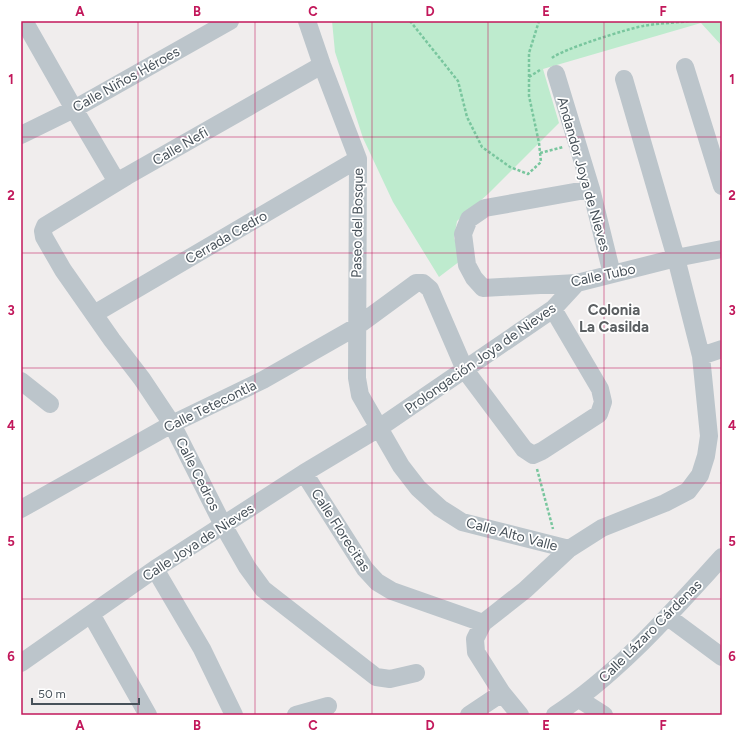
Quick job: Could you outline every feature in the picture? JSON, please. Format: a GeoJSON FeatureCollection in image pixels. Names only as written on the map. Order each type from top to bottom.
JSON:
{"type":"FeatureCollection","features":[{"type":"Feature","properties":{"kind":"street"},"geometry":{"type":"LineString","coordinates":[[24,21],[117,182]]}},
{"type":"Feature","properties":{"kind":"street","name":"Calle Niños Héroes"},"geometry":{"type":"LineString","coordinates":[[21,135],[74,109],[230,21]]}},
{"type":"Feature","properties":{"kind":"street","name":"Paseo del Bosque"},"geometry":{"type":"LineString","coordinates":[[307,21],[358,160],[356,327],[357,378],[360,395],[379,428]]}},
{"type":"Feature","properties":{"kind":"street","name":"Calle Nefi"},"geometry":{"type":"LineString","coordinates":[[43,231],[45,226],[117,182],[322,65]]}},
{"type":"Feature","properties":{"kind":"street","name":"Andandor Joya de Nieves"},"geometry":{"type":"LineString","coordinates":[[550,66],[576,142],[612,274]]}},
{"type":"Feature","properties":{"kind":"street"},"geometry":{"type":"LineString","coordinates":[[685,67],[722,186]]}},
{"type":"Feature","properties":{"kind":"street"},"geometry":{"type":"LineString","coordinates":[[520,715],[502,693],[476,652],[475,640],[483,623],[525,590],[563,548],[602,528],[665,503],[688,491],[700,475],[706,456],[709,436],[701,356],[676,258],[624,79]]}},
{"type":"Feature","properties":{"kind":"street","name":"Cerrada Cedro"},"geometry":{"type":"LineString","coordinates":[[94,314],[358,160]]}},
{"type":"Feature","properties":{"kind":"street","name":"Calle Tubo"},"geometry":{"type":"LineString","coordinates":[[590,189],[485,208],[469,219],[463,234],[467,266],[474,278],[483,288],[577,282],[676,258],[722,249]]}},
{"type":"Feature","properties":{"kind":"street","name":"Calle Cedros"},"geometry":{"type":"LineString","coordinates":[[43,231],[44,237],[63,270],[112,340],[142,379],[172,424],[223,525],[247,567],[263,589],[376,677],[390,679],[416,673]]}},
{"type":"Feature","properties":{"kind":"street","name":"Prolongación Joya de Nieves"},"geometry":{"type":"LineString","coordinates":[[379,428],[553,309],[577,282]]}},
{"type":"Feature","properties":{"kind":"street","name":"Calle Tetecontla"},"geometry":{"type":"LineString","coordinates":[[21,509],[172,424],[263,380],[356,327],[416,284],[423,283],[430,289],[465,370]]}},
{"type":"Feature","properties":{"kind":"street"},"geometry":{"type":"LineString","coordinates":[[465,370],[524,449],[533,455],[542,451],[600,414],[603,402],[600,389],[553,309]]}},
{"type":"Feature","properties":{"kind":"street"},"geometry":{"type":"LineString","coordinates":[[701,356],[722,349]]}},
{"type":"Feature","properties":{"kind":"street"},"geometry":{"type":"LineString","coordinates":[[21,381],[50,404]]}},
{"type":"Feature","properties":{"kind":"street","name":"Calle Joya de Nieves"},"geometry":{"type":"LineString","coordinates":[[21,663],[155,568],[304,473],[379,428]]}},
{"type":"Feature","properties":{"kind":"street","name":"Calle Alto Valle"},"geometry":{"type":"LineString","coordinates":[[379,428],[401,466],[418,488],[440,508],[462,522],[563,548]]}},
{"type":"Feature","properties":{"kind":"street","name":"Calle Florecitas"},"geometry":{"type":"LineString","coordinates":[[304,473],[365,569],[377,582],[392,591],[483,623]]}},
{"type":"Feature","properties":{"kind":"street","name":"Calle Lázaro Cárdenas"},"geometry":{"type":"LineString","coordinates":[[555,715],[579,699],[623,662],[668,617],[722,557]]}},
{"type":"Feature","properties":{"kind":"street"},"geometry":{"type":"LineString","coordinates":[[155,568],[202,649],[234,715]]}},
{"type":"Feature","properties":{"kind":"street"},"geometry":{"type":"LineString","coordinates":[[92,614],[148,715]]}},
{"type":"Feature","properties":{"kind":"street"},"geometry":{"type":"LineString","coordinates":[[668,617],[722,657]]}},
{"type":"Feature","properties":{"kind":"street"},"geometry":{"type":"LineString","coordinates":[[470,715],[502,693]]}},
{"type":"Feature","properties":{"kind":"street"},"geometry":{"type":"LineString","coordinates":[[579,699],[604,715]]}},
{"type":"Feature","properties":{"kind":"street"},"geometry":{"type":"LineString","coordinates":[[296,715],[328,706]]}},
{"type":"Feature","properties":{"kind":"path"},"geometry":{"type":"LineString","coordinates":[[410,21],[458,81],[467,117],[482,147],[510,167],[528,174],[541,162],[529,96],[529,53],[539,21]]}},
{"type":"Feature","properties":{"kind":"path"},"geometry":{"type":"LineString","coordinates":[[529,77],[550,66],[555,56],[571,48],[642,26],[690,21]]}},
{"type":"Feature","properties":{"kind":"path"},"geometry":{"type":"LineString","coordinates":[[540,153],[576,142]]}},
{"type":"Feature","properties":{"kind":"path"},"geometry":{"type":"LineString","coordinates":[[533,455],[551,520],[563,548]]}},
{"type":"Feature","properties":{"kind":"green space"},"geometry":{"type":"Polygon","coordinates":[[[332,21],[722,21],[722,46],[701,23],[543,69],[559,123],[488,194],[457,221],[454,238],[464,258],[439,277],[393,202],[363,138],[335,52],[332,21]]]}},
{"type":"Feature","properties":{"kind":"district","name":"Colonia La Casilda"},"geometry":{"type":"Point","coordinates":[614,318]}}]}
